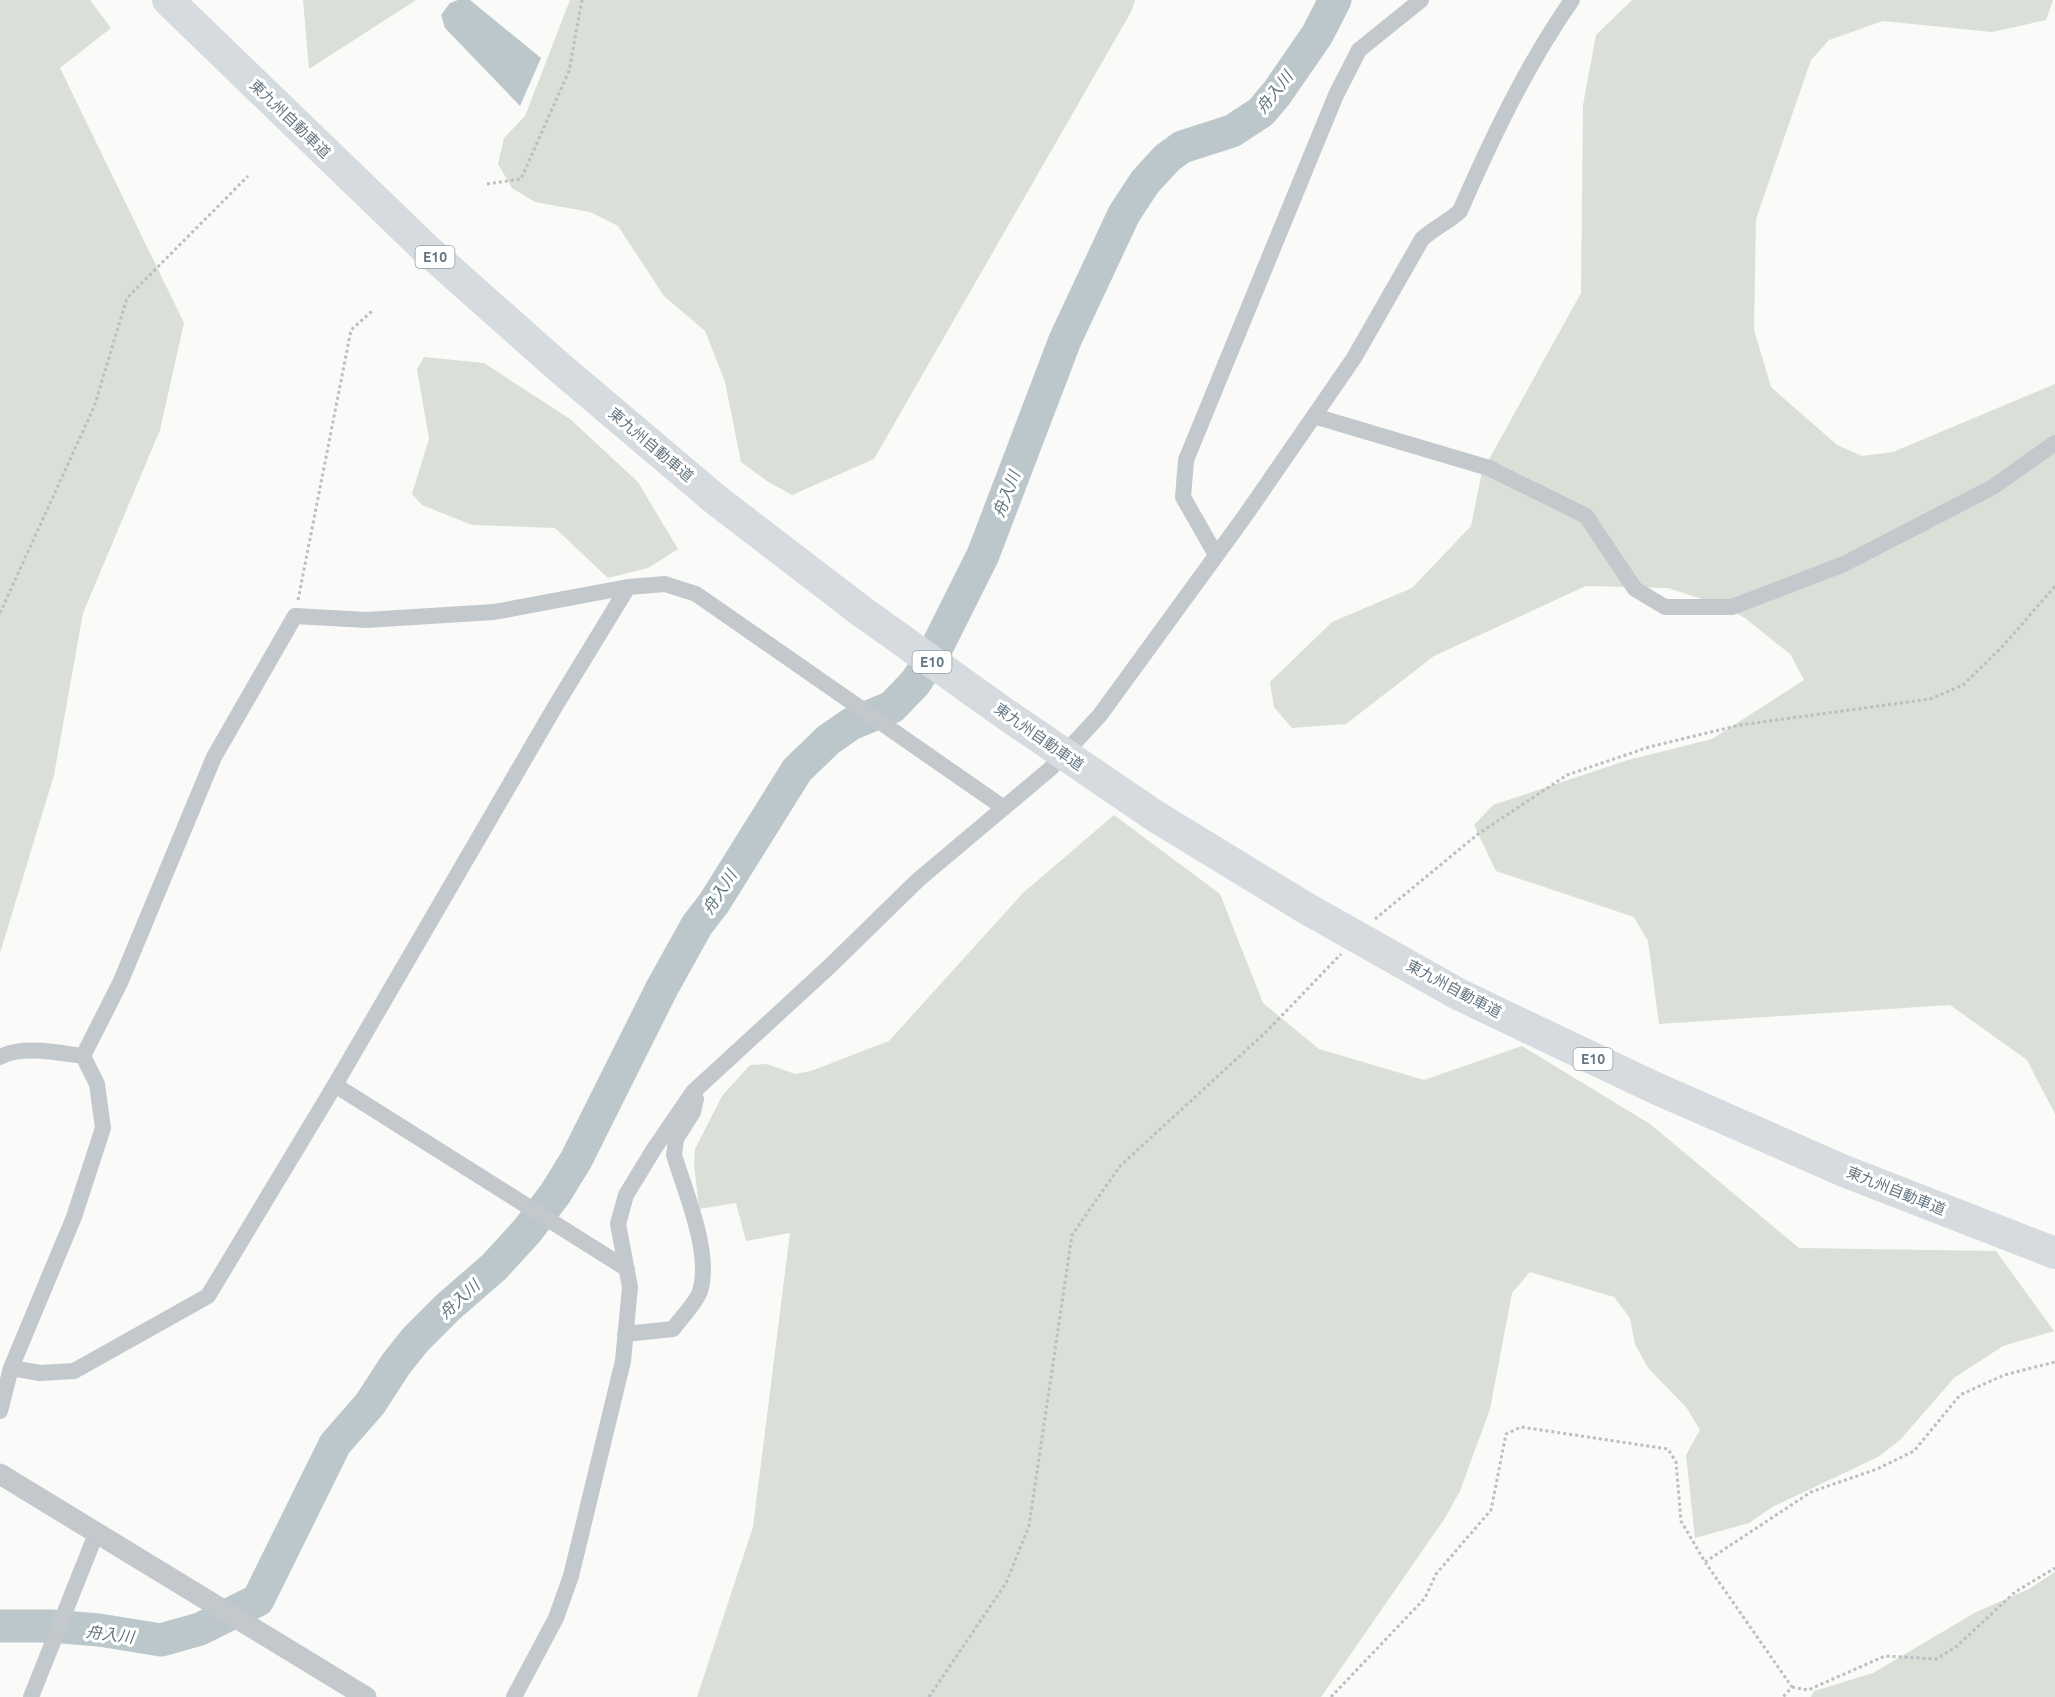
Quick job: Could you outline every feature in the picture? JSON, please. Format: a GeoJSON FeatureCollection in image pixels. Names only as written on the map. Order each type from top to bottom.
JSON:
{"type":"FeatureCollection","features":[{"type":"Feature","properties":{"kind":"highway","name":"東九州自動車道"},"geometry":{"type":"LineString","coordinates":[[168,0],[426,249],[559,367],[715,499],[861,611],[1004,714],[1155,816],[1304,907],[1458,994],[1653,1087],[1822,1162],[2055,1253]]}},
{"type":"Feature","properties":{"kind":"street"},"geometry":{"type":"LineString","coordinates":[[1216,555],[1183,497],[1186,460],[1336,95],[1359,50],[1421,0]]}},
{"type":"Feature","properties":{"kind":"street"},"geometry":{"type":"LineString","coordinates":[[514,1697],[556,1618],[571,1576],[623,1361],[630,1287],[618,1224],[626,1196],[654,1149],[693,1092],[830,966],[918,880],[1050,769],[1100,716],[1354,358],[1422,239],[1460,211],[1496,128],[1555,25],[1572,0]]}},
{"type":"Feature","properties":{"kind":"street"},"geometry":{"type":"LineString","coordinates":[[1314,416],[1489,468],[1586,516],[1635,589],[1665,607],[1732,607],[1844,564],[1993,487],[2055,443]]}},
{"type":"Feature","properties":{"kind":"street"},"geometry":{"type":"LineString","coordinates":[[83,1056],[120,983],[214,757],[295,616],[366,620],[494,612],[628,587],[665,584],[696,594],[1004,808]]}},
{"type":"Feature","properties":{"kind":"street"},"geometry":{"type":"LineString","coordinates":[[11,1368],[40,1373],[74,1371],[208,1296],[556,705],[628,587]]}},
{"type":"Feature","properties":{"kind":"street"},"geometry":{"type":"LineString","coordinates":[[0,1057],[6,1054],[44,1051],[83,1056]]}},
{"type":"Feature","properties":{"kind":"street"},"geometry":{"type":"LineString","coordinates":[[0,1411],[11,1368],[74,1217],[103,1128],[97,1083],[83,1056]]}},
{"type":"Feature","properties":{"kind":"street"},"geometry":{"type":"LineString","coordinates":[[334,1085],[627,1269]]}},
{"type":"Feature","properties":{"kind":"street"},"geometry":{"type":"LineString","coordinates":[[626,1334],[673,1329],[700,1292],[703,1270],[702,1249],[674,1155],[676,1139],[693,1112],[697,1101],[693,1092]]}},
{"type":"Feature","properties":{"kind":"street"},"geometry":{"type":"LineString","coordinates":[[0,1474],[366,1697]]}},
{"type":"Feature","properties":{"kind":"street"},"geometry":{"type":"LineString","coordinates":[[31,1697],[96,1534]]}},
{"type":"Feature","properties":{"kind":"path"},"geometry":{"type":"LineString","coordinates":[[487,184],[521,179],[569,71],[582,0]]}},
{"type":"Feature","properties":{"kind":"path"},"geometry":{"type":"LineString","coordinates":[[0,613],[94,407],[127,298],[248,176]]}},
{"type":"Feature","properties":{"kind":"path"},"geometry":{"type":"LineString","coordinates":[[295,616],[351,330],[373,310]]}},
{"type":"Feature","properties":{"kind":"path"},"geometry":{"type":"LineString","coordinates":[[1370,924],[1478,834],[1567,775],[1649,747],[1740,725],[1930,699],[1963,685],[2004,645],[2055,586]]}},
{"type":"Feature","properties":{"kind":"path"},"geometry":{"type":"LineString","coordinates":[[929,1697],[1006,1583],[1029,1526],[1072,1235],[1120,1166],[1268,1031],[1347,948]]}},
{"type":"Feature","properties":{"kind":"path"},"geometry":{"type":"LineString","coordinates":[[1705,1562],[1811,1492],[1877,1469],[1914,1452],[1960,1395],[2004,1375],[2055,1362]]}},
{"type":"Feature","properties":{"kind":"path"},"geometry":{"type":"LineString","coordinates":[[1331,1697],[1425,1598],[1436,1574],[1491,1510],[1506,1434],[1521,1426],[1668,1449],[1676,1462],[1681,1521],[1705,1562],[1792,1687],[1808,1690],[1885,1656],[1936,1659],[1956,1647],[2015,1592],[2055,1568]]}},
{"type":"Feature","properties":{"kind":"path"},"geometry":{"type":"LineString","coordinates":[[1783,1697],[1792,1687]]}},
{"type":"Feature","properties":{"kind":"shaded area"},"geometry":{"type":"Polygon","coordinates":[[[0,0],[90,0],[111,28],[60,68],[184,323],[160,430],[83,613],[54,775],[0,953],[0,0]]]}},
{"type":"Feature","properties":{"kind":"shaded area"},"geometry":{"type":"Polygon","coordinates":[[[303,0],[416,0],[309,69],[303,0]]]}},
{"type":"Feature","properties":{"kind":"shaded area"},"geometry":{"type":"Polygon","coordinates":[[[470,0],[541,58],[520,106],[445,28],[441,15],[450,3],[470,0]]]}},
{"type":"Feature","properties":{"kind":"shaded area"},"geometry":{"type":"Polygon","coordinates":[[[570,0],[1135,0],[1131,12],[874,459],[792,495],[767,481],[741,462],[725,382],[705,331],[664,296],[618,226],[590,212],[535,202],[512,188],[498,164],[504,138],[525,116],[570,0]]]}},
{"type":"Feature","properties":{"kind":"shaded area"},"geometry":{"type":"Polygon","coordinates":[[[1632,0],[2053,0],[2046,20],[1992,32],[1883,21],[1829,40],[1811,60],[1756,219],[1754,330],[1771,387],[1837,445],[1862,456],[1893,452],[2055,384],[2055,1114],[2027,1060],[1950,1005],[1659,1024],[1648,941],[1634,917],[1496,871],[1474,825],[1493,805],[1628,760],[1712,739],[1804,680],[1791,655],[1745,618],[1720,605],[1668,588],[1586,586],[1434,656],[1346,724],[1292,728],[1274,707],[1270,682],[1332,622],[1412,588],[1471,526],[1482,472],[1581,293],[1583,105],[1596,35],[1632,0]]]}},
{"type":"Feature","properties":{"kind":"shaded area"},"geometry":{"type":"Polygon","coordinates":[[[424,357],[484,363],[570,419],[638,482],[678,549],[648,568],[608,578],[555,528],[472,525],[422,505],[412,494],[429,439],[417,369],[424,357]]]}},
{"type":"Feature","properties":{"kind":"shaded area"},"geometry":{"type":"Polygon","coordinates":[[[1114,815],[1220,894],[1263,1003],[1319,1049],[1424,1080],[1522,1046],[1650,1124],[1799,1248],[1996,1251],[2054,1331],[2003,1346],[1954,1378],[1900,1440],[1878,1457],[1772,1507],[1749,1523],[1695,1538],[1686,1455],[1700,1430],[1686,1407],[1648,1368],[1635,1344],[1630,1318],[1614,1297],[1530,1272],[1512,1293],[1490,1409],[1460,1491],[1445,1518],[1321,1697],[697,1697],[753,1527],[790,1233],[746,1241],[736,1203],[699,1209],[694,1163],[695,1149],[722,1096],[750,1065],[767,1064],[795,1074],[811,1071],[889,1041],[1023,893],[1114,815]]]}},
{"type":"Feature","properties":{"kind":"shaded area"},"geometry":{"type":"Polygon","coordinates":[[[2055,1572],[2055,1697],[1811,1697],[1814,1691],[1873,1673],[1976,1612],[2029,1589],[2055,1572]]]}},
{"type":"Feature","properties":{"kind":"waterway","name":"舟入川"},"geometry":{"type":"LineString","coordinates":[[0,1626],[50,1626],[99,1630],[161,1640],[200,1629],[258,1600],[335,1444],[370,1404],[415,1340],[448,1307],[494,1267],[527,1231],[555,1194],[576,1160],[662,988],[697,925],[714,903],[797,770],[828,740],[851,724],[892,707],[915,683],[930,661],[983,555],[1065,340],[1124,214],[1145,182],[1167,158],[1182,147],[1232,131],[1261,112],[1317,35],[1335,0]]}}]}
